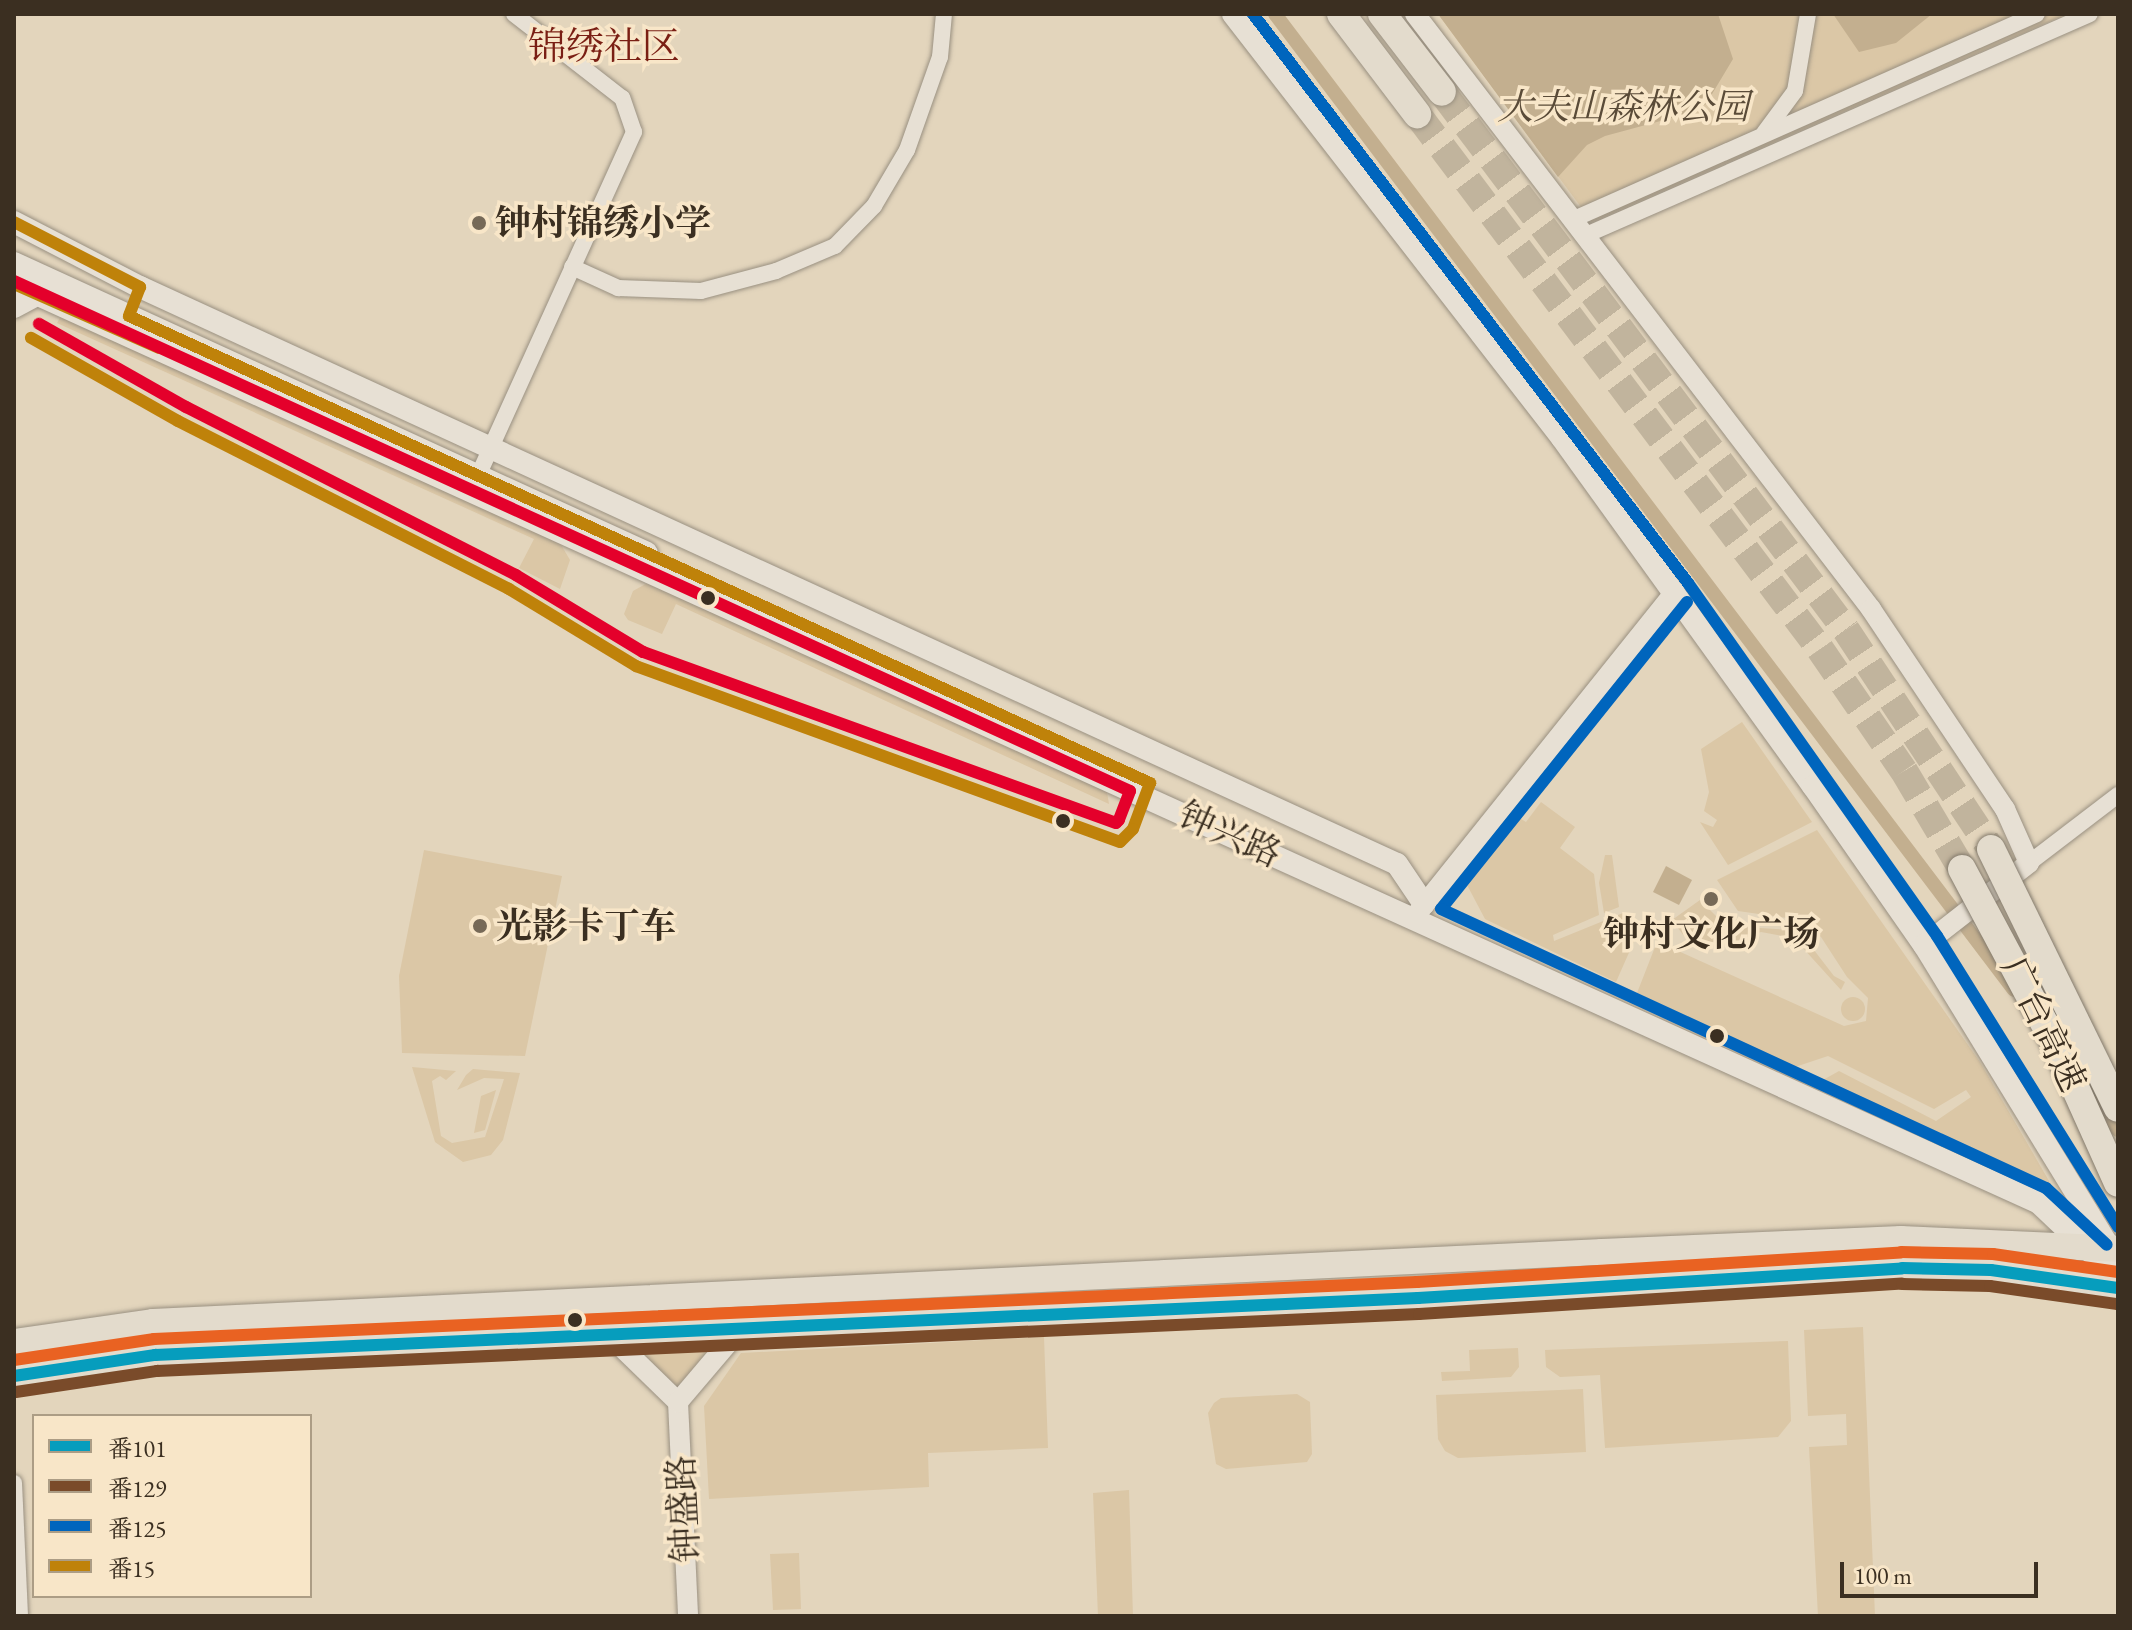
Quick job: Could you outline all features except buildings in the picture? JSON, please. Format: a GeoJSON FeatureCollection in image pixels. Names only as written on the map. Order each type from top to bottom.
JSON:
{"type":"FeatureCollection","features":[{"type":"Feature","properties":{"kind":"highway"},"geometry":{"type":"LineString","coordinates":[[1341,14],[1417,114]]}},
{"type":"Feature","properties":{"kind":"highway"},"geometry":{"type":"LineString","coordinates":[[1382,14],[1442,92]]}},
{"type":"Feature","properties":{"kind":"highway","name":"广台高速"},"geometry":{"type":"LineString","coordinates":[[1991,849],[2118,1108]]}},
{"type":"Feature","properties":{"kind":"highway","name":"广台高速"},"geometry":{"type":"LineString","coordinates":[[1962,869],[2056,1045],[2118,1183]]}},
{"type":"Feature","properties":{"kind":"highway"},"geometry":{"type":"LineString","coordinates":[[14,1342],[153,1322],[1901,1239],[2081,1244],[2116,1252]]}},
{"type":"Feature","properties":{"kind":"highway"},"geometry":{"type":"LineString","coordinates":[[1601,1289],[1602,1252]]}},
{"type":"Feature","properties":{"kind":"highway"},"geometry":{"type":"LineString","coordinates":[[14,1376],[155,1355],[1601,1289],[1902,1268],[1991,1270],[2118,1288]]}},
{"type":"Feature","properties":{"kind":"main road"},"geometry":{"type":"LineString","coordinates":[[1233,14],[1562,438],[1931,940],[2116,1252]]}},
{"type":"Feature","properties":{"kind":"main road"},"geometry":{"type":"LineString","coordinates":[[14,222],[140,287],[1397,864],[1420,910]]}},
{"type":"Feature","properties":{"kind":"main road","name":"钟兴路"},"geometry":{"type":"LineString","coordinates":[[14,263],[1420,910],[2039,1203],[2118,1278]]}},
{"type":"Feature","properties":{"kind":"main road","name":"钟兴路"},"geometry":{"type":"LineString","coordinates":[[14,284],[1420,910]]}},
{"type":"Feature","properties":{"kind":"main road"},"geometry":{"type":"LineString","coordinates":[[129,316],[140,287]]}},
{"type":"Feature","properties":{"kind":"main road"},"geometry":{"type":"LineString","coordinates":[[14,307],[37,295]]}},
{"type":"Feature","properties":{"kind":"street"},"geometry":{"type":"LineString","coordinates":[[478,476],[634,132],[632,116],[622,98],[514,14]]}},
{"type":"Feature","properties":{"kind":"street"},"geometry":{"type":"LineString","coordinates":[[572,267],[618,288],[701,291],[776,271],[835,246],[874,206],[907,150],[940,57],[944,14]]}},
{"type":"Feature","properties":{"kind":"street"},"geometry":{"type":"LineString","coordinates":[[1415,14],[1879,622],[2005,809],[2029,863]]}},
{"type":"Feature","properties":{"kind":"street"},"geometry":{"type":"LineString","coordinates":[[1763,135],[1795,91],[1808,14]]}},
{"type":"Feature","properties":{"kind":"street"},"geometry":{"type":"LineString","coordinates":[[1580,227],[1763,135],[2037,14]]}},
{"type":"Feature","properties":{"kind":"street"},"geometry":{"type":"LineString","coordinates":[[1580,227],[2090,14]]}},
{"type":"Feature","properties":{"kind":"street"},"geometry":{"type":"LineString","coordinates":[[1420,910],[1675,592]]}},
{"type":"Feature","properties":{"kind":"street"},"geometry":{"type":"LineString","coordinates":[[1931,940],[2118,795]]}},
{"type":"Feature","properties":{"kind":"street"},"geometry":{"type":"LineString","coordinates":[[607,1333],[678,1402],[739,1330]]}},
{"type":"Feature","properties":{"kind":"street","name":"钟盛路"},"geometry":{"type":"LineString","coordinates":[[678,1402],[688,1616]]}},
{"type":"Feature","properties":{"kind":"street"},"geometry":{"type":"LineString","coordinates":[[14,1483],[20,1616]]}},
{"type":"Feature","properties":{"kind":"green space","name":"大夫山森林公园"},"geometry":{"type":"Polygon","coordinates":[[[1438,14],[2067,14],[1592,222],[1438,14]]]}},
{"type":"Feature","properties":{"kind":"green space"},"geometry":{"type":"Polygon","coordinates":[[[61,316],[560,543],[570,560],[560,589],[519,568],[534,539],[57,323],[61,316]]]}},
{"type":"Feature","properties":{"kind":"green space"},"geometry":{"type":"Polygon","coordinates":[[[651,581],[1107,792],[1109,804],[676,604],[662,634],[628,620],[624,614],[633,591],[651,581]]]}},
{"type":"Feature","properties":{"kind":"green space"},"geometry":{"type":"Polygon","coordinates":[[[1742,722],[1812,822],[1728,865],[1700,822],[1713,827],[1717,820],[1704,811],[1709,792],[1701,749],[1742,722]]]}},
{"type":"Feature","properties":{"kind":"green space"},"geometry":{"type":"Polygon","coordinates":[[[1541,802],[1575,827],[1560,848],[1594,874],[1599,915],[1553,935],[1554,941],[1623,913],[1635,939],[1616,982],[1485,919],[1466,883],[1518,817],[1526,822],[1541,802]]]}},
{"type":"Feature","properties":{"kind":"green space"},"geometry":{"type":"Polygon","coordinates":[[[1817,830],[1980,1062],[2052,1186],[1823,1080],[1839,1071],[1936,1121],[1971,1097],[1966,1090],[1934,1109],[1828,1056],[1795,1067],[1637,993],[1655,947],[1665,945],[1844,1026],[1866,1021],[1868,998],[1847,977],[1821,937],[1800,920],[1738,911],[1717,880],[1817,830]]]}},
{"type":"Feature","properties":{"kind":"green space","name":"光影卡丁车"},"geometry":{"type":"Polygon","coordinates":[[[424,850],[562,876],[525,1056],[402,1053],[399,976],[424,850]]]}},
{"type":"Feature","properties":{"kind":"green space"},"geometry":{"type":"Polygon","coordinates":[[[1605,855],[1612,855],[1619,907],[1604,913],[1599,883],[1605,855]]]}},
{"type":"Feature","properties":{"kind":"green space"},"geometry":{"type":"Polygon","coordinates":[[[1700,900],[1726,926],[1792,930],[1789,937],[1761,932],[1727,945],[1705,946],[1684,936],[1672,920],[1700,900]]]}},
{"type":"Feature","properties":{"kind":"green space"},"geometry":{"type":"Polygon","coordinates":[[[1807,941],[1834,976],[1845,982],[1841,990],[1802,947],[1807,941]]]}},
{"type":"Feature","properties":{"kind":"green space"},"geometry":{"type":"Polygon","coordinates":[[[1853,997],[1861,1001],[1865,1009],[1861,1017],[1853,1021],[1845,1017],[1841,1009],[1845,1001],[1853,997]]]}},
{"type":"Feature","properties":{"kind":"green space"},"geometry":{"type":"Polygon","coordinates":[[[412,1067],[456,1071],[446,1080],[440,1076],[432,1081],[441,1136],[452,1143],[485,1137],[504,1079],[484,1078],[457,1090],[466,1075],[473,1069],[520,1073],[503,1140],[491,1155],[463,1162],[435,1142],[412,1067]]]}},
{"type":"Feature","properties":{"kind":"green space"},"geometry":{"type":"Polygon","coordinates":[[[496,1090],[485,1130],[474,1133],[481,1096],[496,1090]]]}},
{"type":"Feature","properties":{"kind":"green space"},"geometry":{"type":"Polygon","coordinates":[[[1863,1327],[1875,1616],[1818,1616],[1809,1447],[1847,1445],[1846,1414],[1808,1416],[1804,1330],[1863,1327]]]}},
{"type":"Feature","properties":{"kind":"green space"},"geometry":{"type":"Polygon","coordinates":[[[1044,1337],[1048,1448],[928,1453],[929,1487],[709,1499],[704,1406],[741,1353],[1044,1337]]]}},
{"type":"Feature","properties":{"kind":"green space"},"geometry":{"type":"Polygon","coordinates":[[[1788,1341],[1791,1421],[1778,1437],[1605,1448],[1600,1375],[1560,1377],[1546,1367],[1545,1350],[1788,1341]]]}},
{"type":"Feature","properties":{"kind":"green space"},"geometry":{"type":"Polygon","coordinates":[[[716,1345],[676,1390],[633,1350],[716,1345]]]}},
{"type":"Feature","properties":{"kind":"green space"},"geometry":{"type":"Polygon","coordinates":[[[1518,1348],[1519,1367],[1511,1377],[1442,1381],[1441,1372],[1470,1371],[1469,1350],[1518,1348]]]}},
{"type":"Feature","properties":{"kind":"green space"},"geometry":{"type":"Polygon","coordinates":[[[1583,1389],[1586,1452],[1458,1458],[1445,1451],[1438,1439],[1436,1395],[1583,1389]]]}},
{"type":"Feature","properties":{"kind":"green space"},"geometry":{"type":"Polygon","coordinates":[[[1297,1394],[1310,1402],[1312,1454],[1307,1462],[1226,1469],[1216,1464],[1208,1413],[1214,1403],[1221,1398],[1297,1394]]]}},
{"type":"Feature","properties":{"kind":"green space"},"geometry":{"type":"Polygon","coordinates":[[[1129,1490],[1133,1616],[1098,1616],[1093,1493],[1129,1490]]]}},
{"type":"Feature","properties":{"kind":"green space"},"geometry":{"type":"Polygon","coordinates":[[[799,1553],[801,1609],[773,1610],[770,1554],[799,1553]]]}},
{"type":"Feature","properties":{"kind":"shaded area"},"geometry":{"type":"Polygon","coordinates":[[[1438,14],[1718,14],[1733,59],[1706,104],[1690,113],[1605,136],[1587,145],[1558,177],[1438,14]]]}},
{"type":"Feature","properties":{"kind":"shaded area"},"geometry":{"type":"Polygon","coordinates":[[[1833,14],[1932,14],[1896,43],[1859,52],[1833,14]]]}},
{"type":"Feature","properties":{"kind":"shaded area"},"geometry":{"type":"Polygon","coordinates":[[[1666,866],[1692,880],[1679,905],[1653,892],[1666,866]]]}},
{"type":"Feature","properties":{"kind":"waterway"},"geometry":{"type":"LineString","coordinates":[[1275,14],[2014,990]]}},
{"type":"Feature","properties":{"kind":"waterway"},"geometry":{"type":"LineString","coordinates":[[2086,1087],[2118,1130]]}},
{"type":"Feature","properties":{"kind":"tunnel"},"geometry":{"type":"LineString","coordinates":[[1442,92],[1846,630],[1991,849]]}},
{"type":"Feature","properties":{"kind":"tunnel"},"geometry":{"type":"LineString","coordinates":[[1417,114],[1820,649],[1904,771],[1962,869]]}},
{"type":"Feature","properties":{"kind":"transit line","name":"番125"},"geometry":{"type":"LineString","coordinates":[[1253,14],[1688,583],[1937,936],[2118,1227]]}},
{"type":"Feature","properties":{"kind":"transit line","name":"番15"},"geometry":{"type":"LineString","coordinates":[[14,222],[140,287],[129,316],[1150,783],[1133,829],[1120,842],[636,666],[509,589],[178,421],[31,338]]}},
{"type":"Feature","properties":{"kind":"transit line"},"geometry":{"type":"LineString","coordinates":[[14,281],[1130,791],[1119,820],[1116,823],[643,652],[516,575],[186,407],[39,324]]}},
{"type":"Feature","properties":{"kind":"transit line","name":"番15"},"geometry":{"type":"LineString","coordinates":[[14,284],[159,348]]}},
{"type":"Feature","properties":{"kind":"transit line","name":"番125"},"geometry":{"type":"LineString","coordinates":[[1687,602],[1441,909],[2046,1188],[2107,1245]]}},
{"type":"Feature","properties":{"kind":"transit line"},"geometry":{"type":"LineString","coordinates":[[14,1360],[154,1339],[1417,1282],[1901,1252],[1993,1254],[2118,1272]]}},
{"type":"Feature","properties":{"kind":"transit line","name":"番101"},"geometry":{"type":"LineString","coordinates":[[14,1376],[155,1355],[1418,1298],[1902,1268],[1991,1270],[2118,1288]]}},
{"type":"Feature","properties":{"kind":"transit line","name":"番129"},"geometry":{"type":"LineString","coordinates":[[16,1392],[157,1371],[1419,1314],[1902,1284],[1990,1286],[2116,1304]]}},
{"type":"Feature","properties":{"kind":"place","name":"钟村锦绣小学"},"geometry":{"type":"Point","coordinates":[479,223]}},
{"type":"Feature","properties":{"kind":"place","name":"钟村文化广场"},"geometry":{"type":"Point","coordinates":[1711,899]}},
{"type":"Feature","properties":{"kind":"place","name":"光影卡丁车"},"geometry":{"type":"Point","coordinates":[480,926]}},
{"type":"Feature","properties":{"kind":"district","name":"锦绣社区"},"geometry":{"type":"Point","coordinates":[604,46]}}]}
